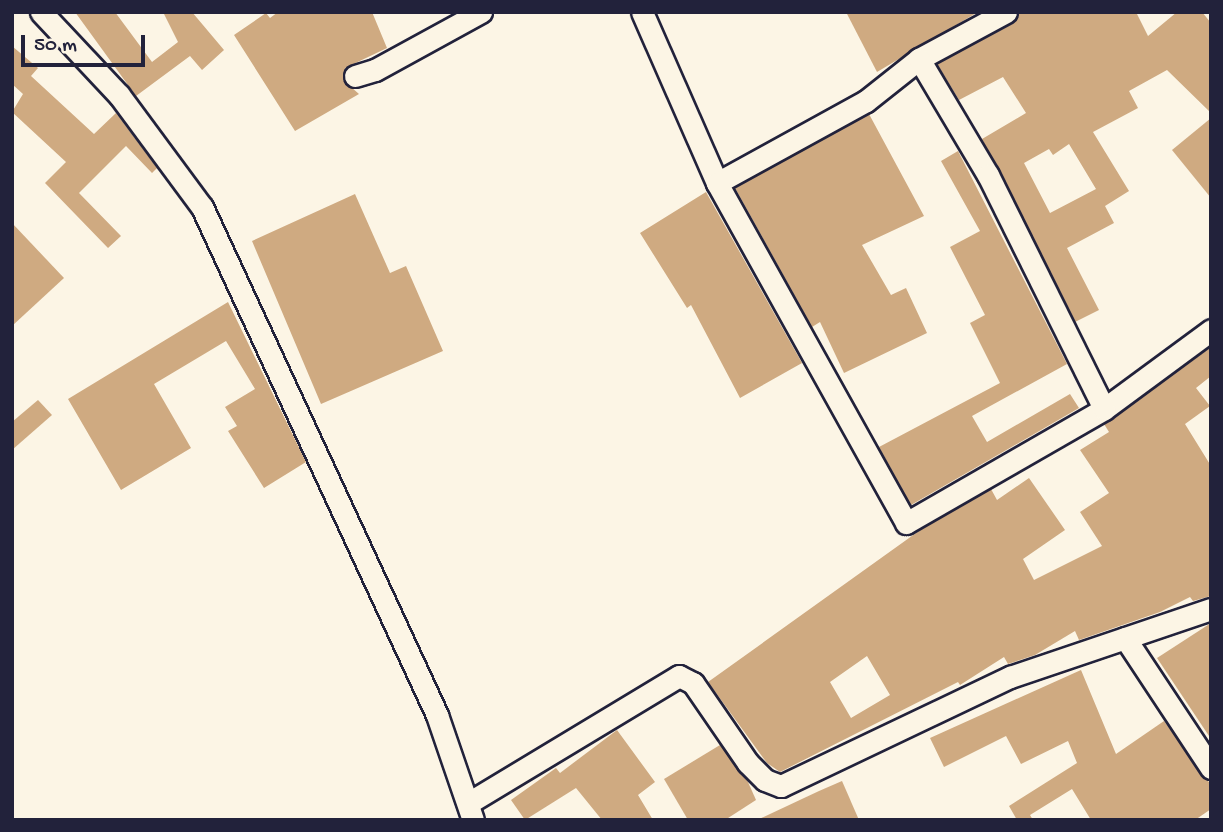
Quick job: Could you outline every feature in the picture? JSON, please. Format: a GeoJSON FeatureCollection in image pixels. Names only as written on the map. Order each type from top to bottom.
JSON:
{"type":"FeatureCollection","features":[{"type":"Feature","properties":{"kind":"street"},"geometry":{"type":"LineString","coordinates":[[41,12],[119,95],[202,207],[318,452],[437,715],[472,811],[680,676],[693,682],[748,763],[765,780],[781,786],[1010,677],[1211,609]]}},
{"type":"Feature","properties":{"kind":"street"},"geometry":{"type":"LineString","coordinates":[[355,76],[375,71],[481,12]]}},
{"type":"Feature","properties":{"kind":"street"},"geometry":{"type":"LineString","coordinates":[[642,12],[717,183],[906,523],[1104,409],[1211,330]]}},
{"type":"Feature","properties":{"kind":"street"},"geometry":{"type":"LineString","coordinates":[[717,183],[866,101],[919,59],[1006,12]]}},
{"type":"Feature","properties":{"kind":"street"},"geometry":{"type":"LineString","coordinates":[[919,59],[988,175],[1104,409]]}},
{"type":"Feature","properties":{"kind":"street"},"geometry":{"type":"LineString","coordinates":[[1125,638],[1211,768]]}},
{"type":"Feature","properties":{"kind":"building"},"geometry":{"type":"Polygon","coordinates":[[[75,12],[115,12],[152,62],[178,42],[163,12],[192,12],[224,50],[202,70],[190,56],[136,96],[75,12]]]}},
{"type":"Feature","properties":{"kind":"building"},"geometry":{"type":"Polygon","coordinates":[[[278,12],[372,12],[387,48],[345,68],[343,80],[359,94],[295,131],[234,35],[266,13],[270,18],[278,12]]]}},
{"type":"Feature","properties":{"kind":"building"},"geometry":{"type":"Polygon","coordinates":[[[846,12],[978,12],[877,72],[846,12]]]}},
{"type":"Feature","properties":{"kind":"building"},"geometry":{"type":"Polygon","coordinates":[[[1019,12],[1136,12],[1148,36],[1177,12],[1202,12],[1211,23],[1211,113],[1167,70],[1129,91],[1138,108],[1093,132],[1129,191],[1105,206],[1114,223],[1067,248],[1099,310],[1075,322],[982,139],[1026,113],[1003,77],[959,100],[937,64],[1012,24],[1019,12]],[[1069,144],[1053,155],[1049,149],[1024,163],[1050,213],[1096,189],[1069,144]]]}},
{"type":"Feature","properties":{"kind":"building"},"geometry":{"type":"Polygon","coordinates":[[[12,46],[38,68],[31,76],[94,134],[116,113],[157,168],[152,173],[126,146],[79,193],[121,236],[108,248],[45,183],[66,162],[12,112],[23,94],[12,84],[12,46]]]}},
{"type":"Feature","properties":{"kind":"building"},"geometry":{"type":"Polygon","coordinates":[[[869,114],[924,216],[862,245],[891,295],[906,288],[927,333],[844,373],[820,322],[812,327],[735,188],[869,114]]]}},
{"type":"Feature","properties":{"kind":"building"},"geometry":{"type":"Polygon","coordinates":[[[1211,118],[1211,198],[1172,150],[1211,118]]]}},
{"type":"Feature","properties":{"kind":"building"},"geometry":{"type":"Polygon","coordinates":[[[958,151],[1067,364],[972,416],[987,442],[1070,394],[1079,408],[911,505],[879,447],[1000,383],[970,323],[985,315],[950,247],[980,231],[941,161],[958,151]]]}},
{"type":"Feature","properties":{"kind":"building"},"geometry":{"type":"Polygon","coordinates":[[[706,192],[802,363],[740,398],[691,305],[687,308],[640,233],[706,192]]]}},
{"type":"Feature","properties":{"kind":"building"},"geometry":{"type":"Polygon","coordinates":[[[355,194],[390,273],[406,266],[443,351],[321,404],[252,241],[355,194]]]}},
{"type":"Feature","properties":{"kind":"building"},"geometry":{"type":"Polygon","coordinates":[[[12,223],[64,278],[12,326],[12,223]]]}},
{"type":"Feature","properties":{"kind":"building"},"geometry":{"type":"Polygon","coordinates":[[[228,302],[306,462],[264,488],[228,431],[237,426],[225,407],[255,389],[226,341],[154,384],[191,448],[121,490],[68,399],[228,302]]]}},
{"type":"Feature","properties":{"kind":"building"},"geometry":{"type":"Polygon","coordinates":[[[1211,347],[1211,376],[1196,388],[1210,406],[1185,424],[1211,466],[1211,596],[1193,601],[1190,597],[1160,612],[1079,640],[1075,631],[1035,655],[1008,664],[1004,657],[960,685],[958,682],[780,772],[767,763],[708,682],[923,528],[991,489],[997,500],[1029,478],[1065,530],[1023,559],[1034,580],[1102,546],[1080,512],[1109,493],[1080,450],[1109,432],[1104,424],[1211,347]],[[867,656],[830,682],[851,718],[890,695],[867,656]]]}},
{"type":"Feature","properties":{"kind":"building"},"geometry":{"type":"Polygon","coordinates":[[[38,400],[52,415],[12,450],[12,422],[38,400]]]}},
{"type":"Feature","properties":{"kind":"building"},"geometry":{"type":"Polygon","coordinates":[[[1211,623],[1211,739],[1157,658],[1211,623]]]}},
{"type":"Feature","properties":{"kind":"building"},"geometry":{"type":"Polygon","coordinates":[[[1081,670],[1116,754],[1164,721],[1211,785],[1211,809],[1195,820],[1091,820],[1072,789],[1030,815],[1033,820],[1017,820],[1009,806],[1077,763],[1068,741],[1021,764],[1006,736],[944,767],[930,738],[1081,670]]]}},
{"type":"Feature","properties":{"kind":"building"},"geometry":{"type":"Polygon","coordinates":[[[617,730],[655,782],[638,795],[653,820],[602,820],[576,788],[525,820],[511,800],[556,768],[560,773],[617,730]]]}},
{"type":"Feature","properties":{"kind":"building"},"geometry":{"type":"Polygon","coordinates":[[[720,745],[748,782],[756,800],[725,820],[688,820],[664,779],[720,745]]]}},
{"type":"Feature","properties":{"kind":"building"},"geometry":{"type":"Polygon","coordinates":[[[842,781],[859,820],[757,820],[819,791],[842,781]]]}}]}
